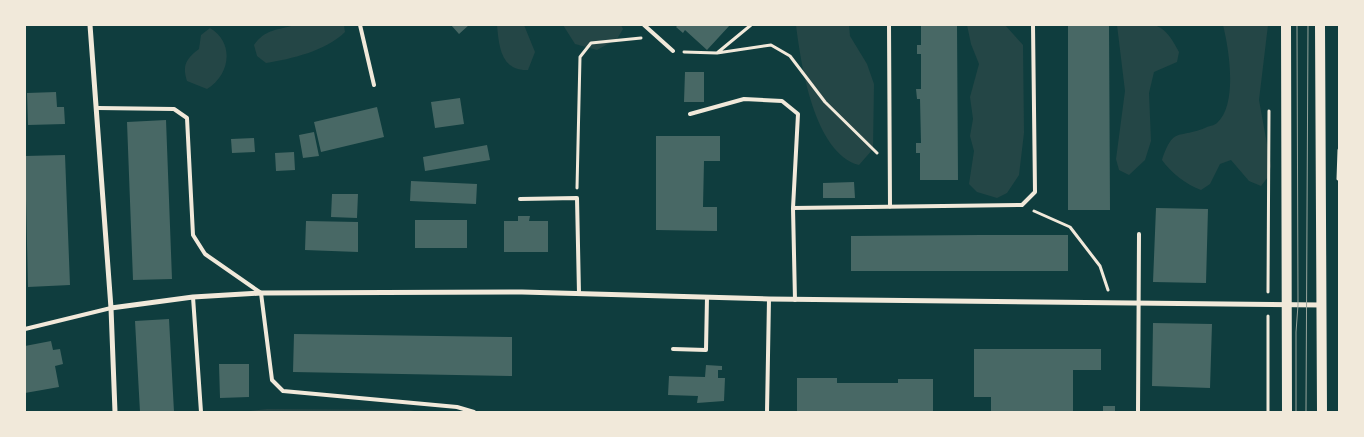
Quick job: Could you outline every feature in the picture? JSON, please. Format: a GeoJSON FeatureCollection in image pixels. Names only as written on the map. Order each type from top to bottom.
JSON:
{"type":"FeatureCollection","features":[{"type":"Feature","properties":{"kind":"main road"},"geometry":{"type":"LineString","coordinates":[[1286,25],[1287,412]]}},
{"type":"Feature","properties":{"kind":"main road"},"geometry":{"type":"LineString","coordinates":[[1320,25],[1323,305],[1322,412]]}},
{"type":"Feature","properties":{"kind":"street"},"geometry":{"type":"LineString","coordinates":[[90,25],[98,108],[111,308],[115,412]]}},
{"type":"Feature","properties":{"kind":"street"},"geometry":{"type":"LineString","coordinates":[[111,308],[194,297],[261,293],[579,293],[796,300],[1323,305]]}},
{"type":"Feature","properties":{"kind":"lane"},"geometry":{"type":"LineString","coordinates":[[360,25],[374,85]]}},
{"type":"Feature","properties":{"kind":"lane"},"geometry":{"type":"LineString","coordinates":[[644,25],[673,51]]}},
{"type":"Feature","properties":{"kind":"lane"},"geometry":{"type":"LineString","coordinates":[[889,25],[890,207]]}},
{"type":"Feature","properties":{"kind":"lane"},"geometry":{"type":"LineString","coordinates":[[793,208],[1022,205],[1035,192],[1033,25]]}},
{"type":"Feature","properties":{"kind":"lane"},"geometry":{"type":"LineString","coordinates":[[690,114],[744,99],[782,101],[798,114],[793,208],[796,300]]}},
{"type":"Feature","properties":{"kind":"lane"},"geometry":{"type":"LineString","coordinates":[[98,108],[174,109],[188,118],[193,235],[205,254],[261,293],[272,380],[283,391],[457,407],[474,412]]}},
{"type":"Feature","properties":{"kind":"lane"},"geometry":{"type":"LineString","coordinates":[[520,199],[577,198],[579,293]]}},
{"type":"Feature","properties":{"kind":"lane"},"geometry":{"type":"LineString","coordinates":[[1138,234],[1138,412]]}},
{"type":"Feature","properties":{"kind":"lane"},"geometry":{"type":"LineString","coordinates":[[194,297],[201,412]]}},
{"type":"Feature","properties":{"kind":"lane"},"geometry":{"type":"LineString","coordinates":[[673,349],[706,350],[707,297]]}},
{"type":"Feature","properties":{"kind":"lane"},"geometry":{"type":"LineString","coordinates":[[767,412],[769,299]]}},
{"type":"Feature","properties":{"kind":"lane"},"geometry":{"type":"LineString","coordinates":[[25,329],[111,308]]}},
{"type":"Feature","properties":{"kind":"path"},"geometry":{"type":"LineString","coordinates":[[717,53],[751,25]]}},
{"type":"Feature","properties":{"kind":"path"},"geometry":{"type":"LineString","coordinates":[[577,198],[580,57],[591,43],[656,36]]}},
{"type":"Feature","properties":{"kind":"path"},"geometry":{"type":"LineString","coordinates":[[673,51],[717,53],[771,45],[790,56],[825,102],[891,167]]}},
{"type":"Feature","properties":{"kind":"path"},"geometry":{"type":"LineString","coordinates":[[1268,412],[1269,105]]}},
{"type":"Feature","properties":{"kind":"path"},"geometry":{"type":"LineString","coordinates":[[1022,205],[1070,228],[1100,266],[1113,304]]}},
{"type":"Feature","properties":{"kind":"shaded area"},"geometry":{"type":"Polygon","coordinates":[[[295,25],[344,25],[345,32],[337,39],[318,49],[286,59],[266,63],[257,56],[254,45],[258,40],[267,33],[295,25]]]}},
{"type":"Feature","properties":{"kind":"shaded area"},"geometry":{"type":"Polygon","coordinates":[[[497,25],[524,25],[535,52],[528,70],[519,69],[507,62],[501,49],[497,25]]]}},
{"type":"Feature","properties":{"kind":"shaded area"},"geometry":{"type":"Polygon","coordinates":[[[563,25],[621,25],[623,29],[617,39],[597,50],[575,44],[563,25]]]}},
{"type":"Feature","properties":{"kind":"shaded area"},"geometry":{"type":"Polygon","coordinates":[[[796,25],[849,25],[850,36],[867,64],[874,84],[873,149],[859,165],[844,157],[831,144],[812,106],[806,84],[796,25]]]}},
{"type":"Feature","properties":{"kind":"shaded area"},"geometry":{"type":"Polygon","coordinates":[[[967,25],[1005,25],[1023,45],[1024,133],[1019,175],[1007,193],[997,198],[977,192],[969,184],[974,151],[970,136],[973,119],[970,97],[979,64],[971,44],[967,25]]]}},
{"type":"Feature","properties":{"kind":"shaded area"},"geometry":{"type":"Polygon","coordinates":[[[1117,25],[1155,25],[1167,33],[1179,52],[1177,62],[1154,72],[1149,93],[1151,141],[1145,160],[1129,175],[1119,170],[1116,159],[1125,91],[1117,25]]]}},
{"type":"Feature","properties":{"kind":"shaded area"},"geometry":{"type":"Polygon","coordinates":[[[1223,25],[1268,25],[1259,100],[1271,166],[1268,177],[1261,186],[1249,181],[1231,160],[1220,164],[1210,184],[1201,190],[1179,178],[1162,160],[1170,142],[1178,135],[1197,131],[1215,124],[1224,114],[1228,103],[1230,76],[1228,48],[1223,25]]]}},
{"type":"Feature","properties":{"kind":"shaded area"},"geometry":{"type":"Polygon","coordinates":[[[210,28],[218,34],[223,42],[226,50],[226,59],[225,68],[221,76],[207,89],[187,81],[185,66],[188,59],[199,49],[201,35],[210,28]]]}},
{"type":"Feature","properties":{"kind":"shaded area"},"geometry":{"type":"Polygon","coordinates":[[[267,409],[410,410],[419,412],[242,412],[267,409]]]}},
{"type":"Feature","properties":{"kind":"building"},"geometry":{"type":"Polygon","coordinates":[[[451,25],[469,25],[459,34],[451,25]]]}},
{"type":"Feature","properties":{"kind":"building"},"geometry":{"type":"Polygon","coordinates":[[[678,25],[730,25],[707,50],[685,30],[683,33],[676,27],[678,25]]]}},
{"type":"Feature","properties":{"kind":"building"},"geometry":{"type":"Polygon","coordinates":[[[921,25],[957,25],[958,180],[920,180],[920,153],[916,153],[916,143],[921,143],[920,99],[917,99],[916,89],[921,89],[921,54],[917,54],[917,45],[921,45],[921,25]]]}},
{"type":"Feature","properties":{"kind":"building"},"geometry":{"type":"Polygon","coordinates":[[[1068,25],[1109,25],[1110,210],[1068,210],[1068,25]]]}},
{"type":"Feature","properties":{"kind":"building"},"geometry":{"type":"Polygon","coordinates":[[[685,72],[704,72],[704,102],[684,102],[685,72]]]}},
{"type":"Feature","properties":{"kind":"building"},"geometry":{"type":"Polygon","coordinates":[[[56,92],[57,107],[64,107],[65,124],[28,125],[27,93],[56,92]]]}},
{"type":"Feature","properties":{"kind":"building"},"geometry":{"type":"Polygon","coordinates":[[[460,98],[464,124],[435,128],[431,102],[460,98]]]}},
{"type":"Feature","properties":{"kind":"building"},"geometry":{"type":"Polygon","coordinates":[[[377,107],[384,137],[321,152],[314,122],[377,107]]]}},
{"type":"Feature","properties":{"kind":"building"},"geometry":{"type":"Polygon","coordinates":[[[166,120],[172,279],[133,280],[127,122],[166,120]]]}},
{"type":"Feature","properties":{"kind":"building"},"geometry":{"type":"Polygon","coordinates":[[[314,132],[319,156],[303,158],[299,135],[314,132]]]}},
{"type":"Feature","properties":{"kind":"building"},"geometry":{"type":"Polygon","coordinates":[[[656,136],[720,136],[720,161],[704,161],[703,207],[717,207],[717,231],[656,230],[656,136]]]}},
{"type":"Feature","properties":{"kind":"building"},"geometry":{"type":"Polygon","coordinates":[[[254,138],[255,152],[232,153],[231,139],[254,138]]]}},
{"type":"Feature","properties":{"kind":"building"},"geometry":{"type":"Polygon","coordinates":[[[487,145],[490,160],[425,171],[423,157],[487,145]]]}},
{"type":"Feature","properties":{"kind":"building"},"geometry":{"type":"Polygon","coordinates":[[[294,152],[295,170],[276,171],[275,153],[294,152]]]}},
{"type":"Feature","properties":{"kind":"building"},"geometry":{"type":"Polygon","coordinates":[[[65,155],[70,285],[28,287],[25,156],[65,155]]]}},
{"type":"Feature","properties":{"kind":"building"},"geometry":{"type":"Polygon","coordinates":[[[411,181],[477,184],[476,204],[410,201],[411,181]]]}},
{"type":"Feature","properties":{"kind":"building"},"geometry":{"type":"Polygon","coordinates":[[[854,182],[855,198],[823,198],[823,183],[854,182]]]}},
{"type":"Feature","properties":{"kind":"building"},"geometry":{"type":"Polygon","coordinates":[[[332,194],[358,194],[357,218],[331,217],[332,194]]]}},
{"type":"Feature","properties":{"kind":"building"},"geometry":{"type":"Polygon","coordinates":[[[1156,208],[1208,209],[1206,283],[1153,282],[1156,208]]]}},
{"type":"Feature","properties":{"kind":"building"},"geometry":{"type":"Polygon","coordinates":[[[518,216],[530,216],[529,221],[548,221],[548,252],[504,252],[504,221],[518,221],[518,216]]]}},
{"type":"Feature","properties":{"kind":"building"},"geometry":{"type":"Polygon","coordinates":[[[415,220],[467,220],[467,248],[415,248],[415,220]]]}},
{"type":"Feature","properties":{"kind":"building"},"geometry":{"type":"Polygon","coordinates":[[[306,221],[358,222],[358,252],[305,250],[306,221]]]}},
{"type":"Feature","properties":{"kind":"building"},"geometry":{"type":"Polygon","coordinates":[[[1068,235],[1068,271],[851,271],[851,236],[1068,235]]]}},
{"type":"Feature","properties":{"kind":"building"},"geometry":{"type":"Polygon","coordinates":[[[169,319],[174,412],[140,412],[135,321],[169,319]]]}},
{"type":"Feature","properties":{"kind":"building"},"geometry":{"type":"Polygon","coordinates":[[[1153,323],[1212,324],[1210,388],[1152,386],[1153,323]]]}},
{"type":"Feature","properties":{"kind":"building"},"geometry":{"type":"Polygon","coordinates":[[[294,334],[512,337],[512,376],[293,372],[294,334]]]}},
{"type":"Feature","properties":{"kind":"building"},"geometry":{"type":"Polygon","coordinates":[[[51,341],[53,350],[60,349],[63,364],[55,366],[59,387],[25,393],[25,346],[51,341]]]}},
{"type":"Feature","properties":{"kind":"building"},"geometry":{"type":"Polygon","coordinates":[[[974,349],[1101,349],[1101,370],[1073,370],[1073,412],[991,412],[991,397],[974,397],[974,349]]]}},
{"type":"Feature","properties":{"kind":"building"},"geometry":{"type":"Polygon","coordinates":[[[219,364],[249,364],[249,397],[220,398],[219,364]]]}},
{"type":"Feature","properties":{"kind":"building"},"geometry":{"type":"Polygon","coordinates":[[[706,365],[722,366],[722,370],[718,370],[718,378],[725,378],[724,401],[697,403],[698,396],[668,395],[669,376],[705,377],[706,365]]]}},
{"type":"Feature","properties":{"kind":"building"},"geometry":{"type":"Polygon","coordinates":[[[797,378],[837,378],[837,383],[898,383],[898,379],[933,379],[933,412],[797,412],[797,378]]]}},
{"type":"Feature","properties":{"kind":"building"},"geometry":{"type":"Polygon","coordinates":[[[1103,406],[1115,406],[1115,412],[1103,412],[1103,406]]]}},
{"type":"Feature","properties":{"kind":"tram line"},"geometry":{"type":"LineString","coordinates":[[1296,412],[1298,305],[1297,25]]}},
{"type":"Feature","properties":{"kind":"tram line"},"geometry":{"type":"LineString","coordinates":[[1306,412],[1308,25]]}}]}
